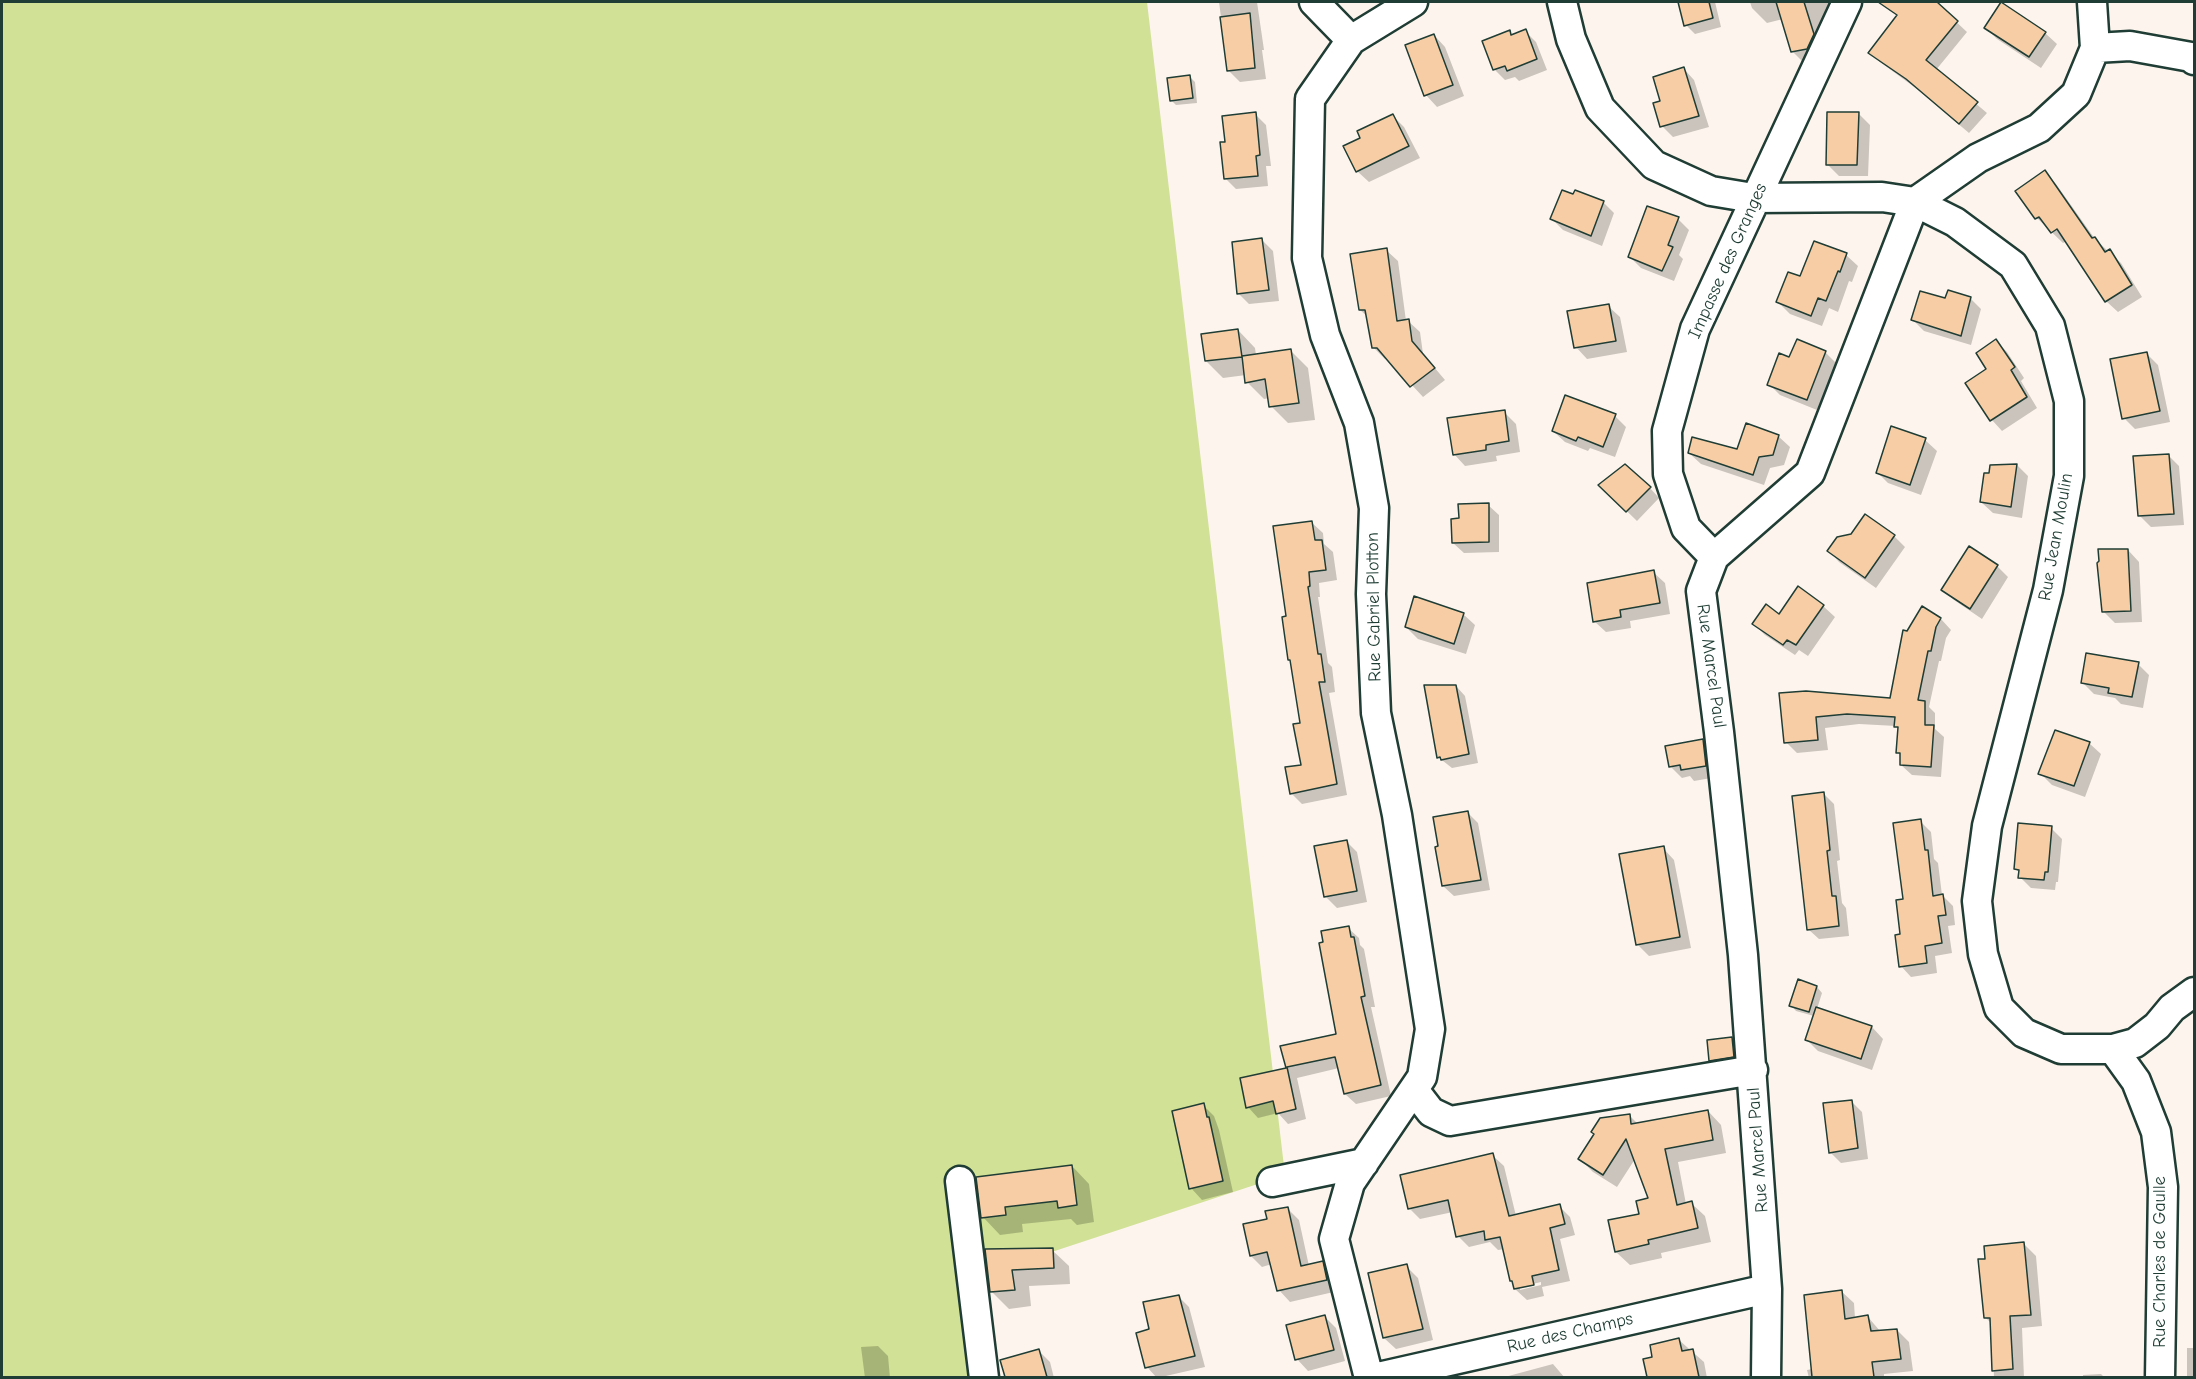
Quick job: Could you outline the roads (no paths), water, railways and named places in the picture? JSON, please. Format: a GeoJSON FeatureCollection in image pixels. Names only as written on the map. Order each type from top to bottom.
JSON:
{"type":"FeatureCollection","features":[{"type":"Feature","properties":{"kind":"street"},"geometry":{"type":"LineString","coordinates":[[1314,2],[1351,40]]}},
{"type":"Feature","properties":{"kind":"street","name":"Rue Gabriel Plotton"},"geometry":{"type":"LineString","coordinates":[[1369,1377],[1334,1239],[1350,1183],[1422,1077],[1430,1029],[1397,816],[1376,713],[1371,594],[1374,508],[1359,423],[1325,335],[1306,258],[1310,99],[1351,40],[1413,2]]}},
{"type":"Feature","properties":{"kind":"street","name":"Rue Jean Moulin"},"geometry":{"type":"LineString","coordinates":[[1562,2],[1571,39],[1600,108],[1654,165],[1711,191],[1757,198],[1882,197],[1915,202],[1955,222],[2013,266],[2050,326],[2069,401],[2069,476],[2048,590],[1987,826],[1977,901],[1983,954],[1999,1008],[2024,1033],[2061,1049],[2114,1049]]}},
{"type":"Feature","properties":{"kind":"street","name":"Impasse des Granges"},"geometry":{"type":"LineString","coordinates":[[1714,557],[1686,528],[1668,474],[1668,431],[1695,329],[1847,2]]}},
{"type":"Feature","properties":{"kind":"street"},"geometry":{"type":"LineString","coordinates":[[1915,202],[1978,158],[2039,128],[2076,94],[2095,48],[2092,2]]}},
{"type":"Feature","properties":{"kind":"street"},"geometry":{"type":"LineString","coordinates":[[2095,48],[2130,45],[2191,57],[2194,60]]}},
{"type":"Feature","properties":{"kind":"street","name":"Rue Marcel Paul"},"geometry":{"type":"LineString","coordinates":[[1766,1377],[1767,1289],[1753,1070],[1721,744],[1701,591],[1714,557],[1810,473],[1915,202]]}},
{"type":"Feature","properties":{"kind":"street"},"geometry":{"type":"LineString","coordinates":[[2114,1049],[2135,1043],[2157,1026],[2172,1008],[2194,992]]}},
{"type":"Feature","properties":{"kind":"street","name":"Rue Charles de Gaulle"},"geometry":{"type":"LineString","coordinates":[[2114,1049],[2136,1081],[2156,1132],[2163,1187],[2160,1377]]}},
{"type":"Feature","properties":{"kind":"street"},"geometry":{"type":"LineString","coordinates":[[1414,1089],[1431,1112],[1450,1121],[1753,1070]]}},
{"type":"Feature","properties":{"kind":"street"},"geometry":{"type":"LineString","coordinates":[[1272,1182],[1364,1163]]}},
{"type":"Feature","properties":{"kind":"street"},"geometry":{"type":"LineString","coordinates":[[960,1181],[984,1377]]}},
{"type":"Feature","properties":{"kind":"street","name":"Rue des Champs"},"geometry":{"type":"LineString","coordinates":[[1374,1377],[1767,1289]]}}]}
